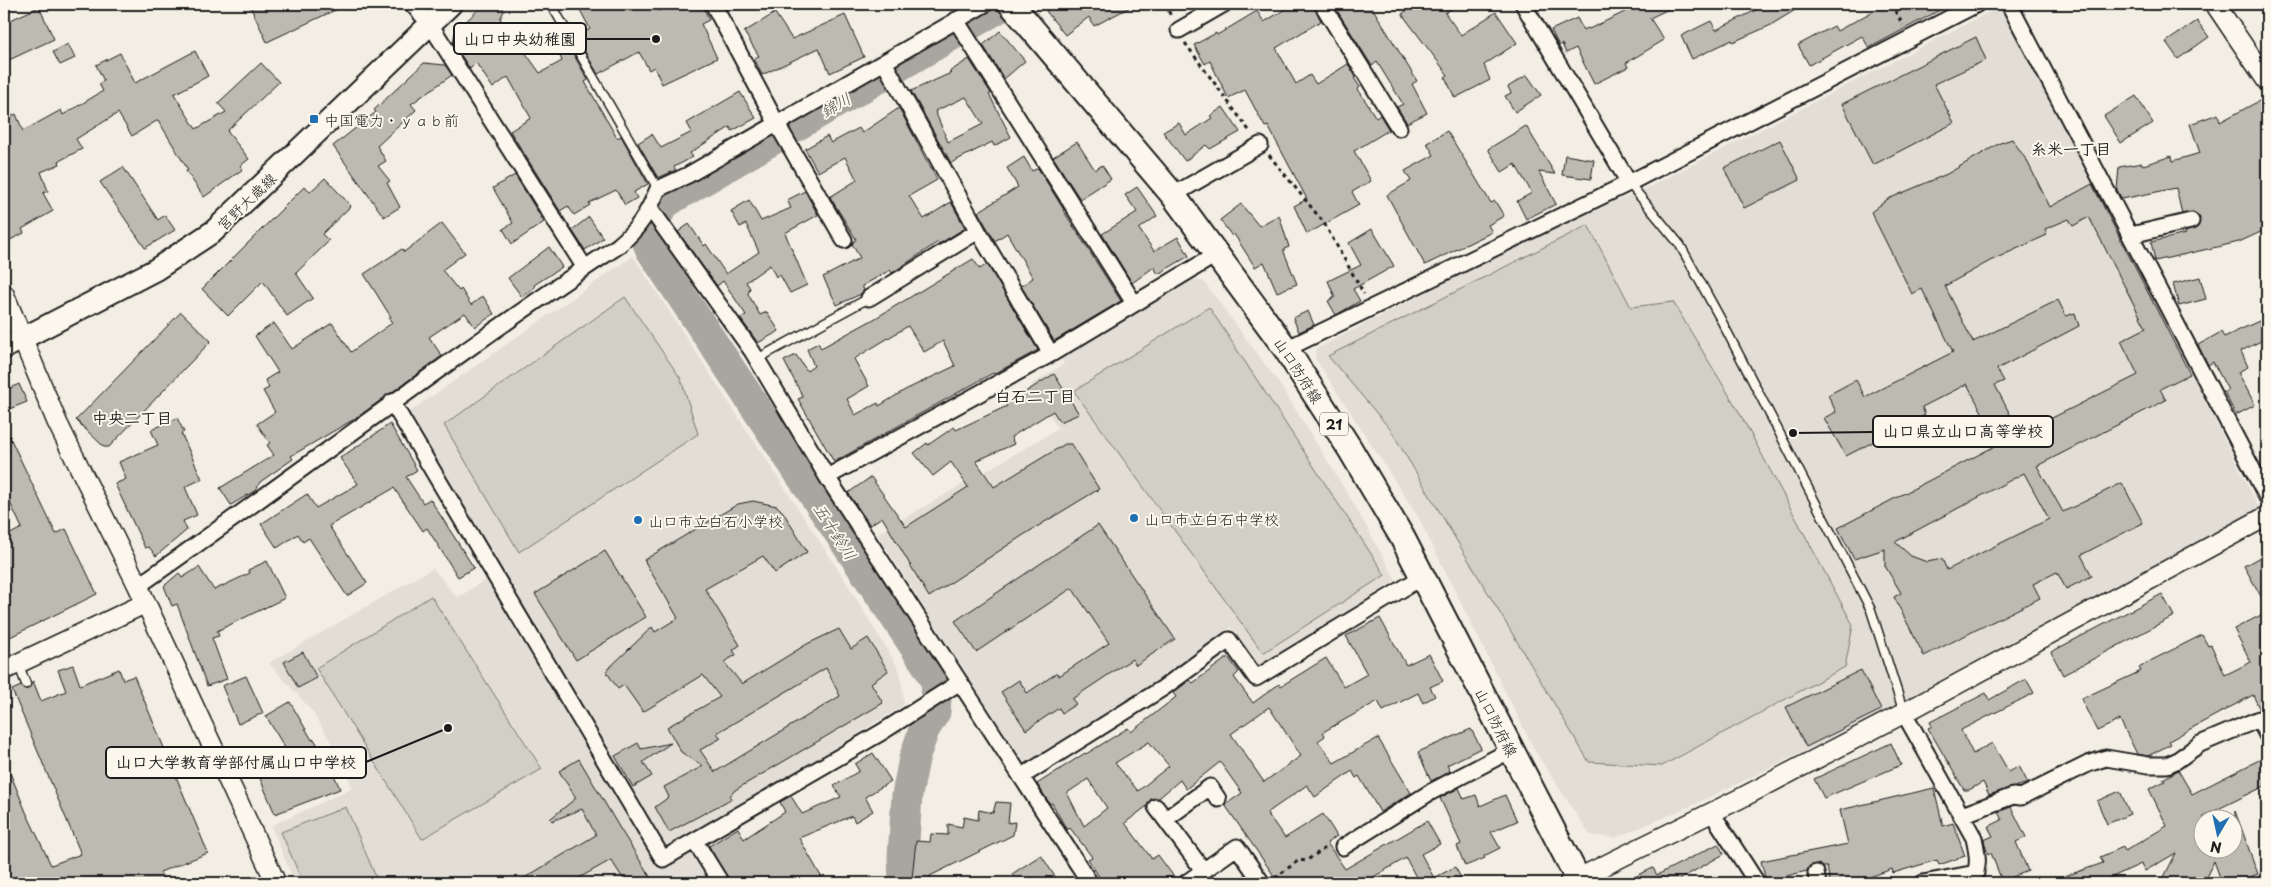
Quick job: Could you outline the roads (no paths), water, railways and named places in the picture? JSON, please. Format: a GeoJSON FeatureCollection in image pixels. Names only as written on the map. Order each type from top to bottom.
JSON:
{"type":"FeatureCollection","features":[{"type":"Feature","properties":{"kind":"main road","name":"宮野大歳線"},"geometry":{"type":"LineString","coordinates":[[4,348],[154,270],[214,231],[451,4]]}},
{"type":"Feature","properties":{"kind":"main road","name":"山口防府線"},"geometry":{"type":"LineString","coordinates":[[1014,7],[1173,195],[1286,349],[1350,449],[1402,537],[1576,882]]}},
{"type":"Feature","properties":{"kind":"street"},"geometry":{"type":"LineString","coordinates":[[412,4],[430,24],[585,268]]}},
{"type":"Feature","properties":{"kind":"street"},"geometry":{"type":"LineString","coordinates":[[713,4],[777,124],[844,240]]}},
{"type":"Feature","properties":{"kind":"street"},"geometry":{"type":"LineString","coordinates":[[11,666],[142,595],[232,521],[392,402],[618,246],[636,231],[650,208],[658,189],[688,175],[985,4]]}},
{"type":"Feature","properties":{"kind":"street"},"geometry":{"type":"LineString","coordinates":[[1180,30],[1224,4]]}},
{"type":"Feature","properties":{"kind":"street"},"geometry":{"type":"LineString","coordinates":[[1322,4],[1399,128]]}},
{"type":"Feature","properties":{"kind":"street"},"geometry":{"type":"LineString","coordinates":[[1523,4],[1629,183]]}},
{"type":"Feature","properties":{"kind":"street"},"geometry":{"type":"LineString","coordinates":[[1286,349],[1629,183],[1977,4]]}},
{"type":"Feature","properties":{"kind":"street"},"geometry":{"type":"LineString","coordinates":[[2008,4],[2267,497]]}},
{"type":"Feature","properties":{"kind":"street"},"geometry":{"type":"LineString","coordinates":[[2215,4],[2267,81]]}},
{"type":"Feature","properties":{"kind":"street"},"geometry":{"type":"LineString","coordinates":[[956,20],[1134,303]]}},
{"type":"Feature","properties":{"kind":"street"},"geometry":{"type":"LineString","coordinates":[[884,62],[978,231],[1051,354]]}},
{"type":"Feature","properties":{"kind":"street"},"geometry":{"type":"LineString","coordinates":[[1173,195],[1260,145]]}},
{"type":"Feature","properties":{"kind":"street"},"geometry":{"type":"LineString","coordinates":[[650,208],[756,359],[955,686],[1021,777],[1090,883]]}},
{"type":"Feature","properties":{"kind":"street"},"geometry":{"type":"LineString","coordinates":[[2131,235],[2191,221]]}},
{"type":"Feature","properties":{"kind":"street"},"geometry":{"type":"LineString","coordinates":[[869,298],[978,231]]}},
{"type":"Feature","properties":{"kind":"street"},"geometry":{"type":"LineString","coordinates":[[827,477],[1051,354],[1217,254]]}},
{"type":"Feature","properties":{"kind":"street"},"geometry":{"type":"LineString","coordinates":[[4,294],[57,422],[142,595],[276,883]]}},
{"type":"Feature","properties":{"kind":"street"},"geometry":{"type":"LineString","coordinates":[[392,402],[663,859],[920,709],[955,686]]}},
{"type":"Feature","properties":{"kind":"street"},"geometry":{"type":"LineString","coordinates":[[1576,882],[1904,713],[2267,516]]}},
{"type":"Feature","properties":{"kind":"street"},"geometry":{"type":"LineString","coordinates":[[1021,777],[1163,688],[1229,640],[1256,678],[1422,577]]}},
{"type":"Feature","properties":{"kind":"street"},"geometry":{"type":"LineString","coordinates":[[1904,713],[1974,838],[1979,860],[1974,878],[1923,883]]}},
{"type":"Feature","properties":{"kind":"street"},"geometry":{"type":"LineString","coordinates":[[1962,815],[2013,796],[2021,797],[2088,764],[2106,758],[2148,765],[2168,765],[2200,744],[2259,719],[2267,735]]}},
{"type":"Feature","properties":{"kind":"street"},"geometry":{"type":"LineString","coordinates":[[1343,847],[1429,793],[1511,750]]}},
{"type":"Feature","properties":{"kind":"street"},"geometry":{"type":"LineString","coordinates":[[1166,820],[1210,787],[1218,799]]}},
{"type":"Feature","properties":{"kind":"street"},"geometry":{"type":"LineString","coordinates":[[1156,807],[1203,870]]}},
{"type":"Feature","properties":{"kind":"street"},"geometry":{"type":"LineString","coordinates":[[1712,813],[1757,883]]}},
{"type":"Feature","properties":{"kind":"street"},"geometry":{"type":"LineString","coordinates":[[695,841],[721,883]]}},
{"type":"Feature","properties":{"kind":"street"},"geometry":{"type":"LineString","coordinates":[[1186,883],[1237,847],[1262,883]]}},
{"type":"Feature","properties":{"kind":"lane"},"geometry":{"type":"LineString","coordinates":[[551,4],[658,189]]}},
{"type":"Feature","properties":{"kind":"lane"},"geometry":{"type":"LineString","coordinates":[[1629,183],[1680,245],[1720,318],[1871,610],[1904,713]]}},
{"type":"Feature","properties":{"kind":"lane"},"geometry":{"type":"LineString","coordinates":[[756,359],[869,298]]}},
{"type":"Feature","properties":{"kind":"lane"},"geometry":{"type":"LineString","coordinates":[[11,666],[26,684]]}},
{"type":"Feature","properties":{"kind":"waterway","name":"五十鈴川"},"geometry":{"type":"LineString","coordinates":[[904,883],[903,856],[907,795],[914,759],[924,730],[935,712],[937,684],[929,668],[651,250],[645,236],[664,204],[676,196],[1005,4]]}},
{"type":"Feature","properties":{"kind":"place","name":"山口中央幼稚園"},"geometry":{"type":"Point","coordinates":[656,39]}},
{"type":"Feature","properties":{"kind":"place","name":"中国電力・ｙａｂ前"},"geometry":{"type":"Point","coordinates":[314,119]}},
{"type":"Feature","properties":{"kind":"place","name":"山口県立山口高等学校"},"geometry":{"type":"Point","coordinates":[1793,433]}},
{"type":"Feature","properties":{"kind":"place","name":"山口市立白石中学校"},"geometry":{"type":"Point","coordinates":[1134,518]}},
{"type":"Feature","properties":{"kind":"place","name":"山口市立白石小学校"},"geometry":{"type":"Point","coordinates":[638,520]}},
{"type":"Feature","properties":{"kind":"place","name":"山口大学教育学部付属山口中学校"},"geometry":{"type":"Point","coordinates":[448,728]}},
{"type":"Feature","properties":{"kind":"district","name":"糸米一丁目"},"geometry":{"type":"Point","coordinates":[2071,148]}},
{"type":"Feature","properties":{"kind":"district","name":"白石二丁目"},"geometry":{"type":"Point","coordinates":[1035,395]}},
{"type":"Feature","properties":{"kind":"district","name":"中央二丁目"},"geometry":{"type":"Point","coordinates":[132,417]}},
{"type":"Feature","properties":{"kind":"water label","name":"錦川"},"geometry":{"type":"Point","coordinates":[835,104]}}]}
